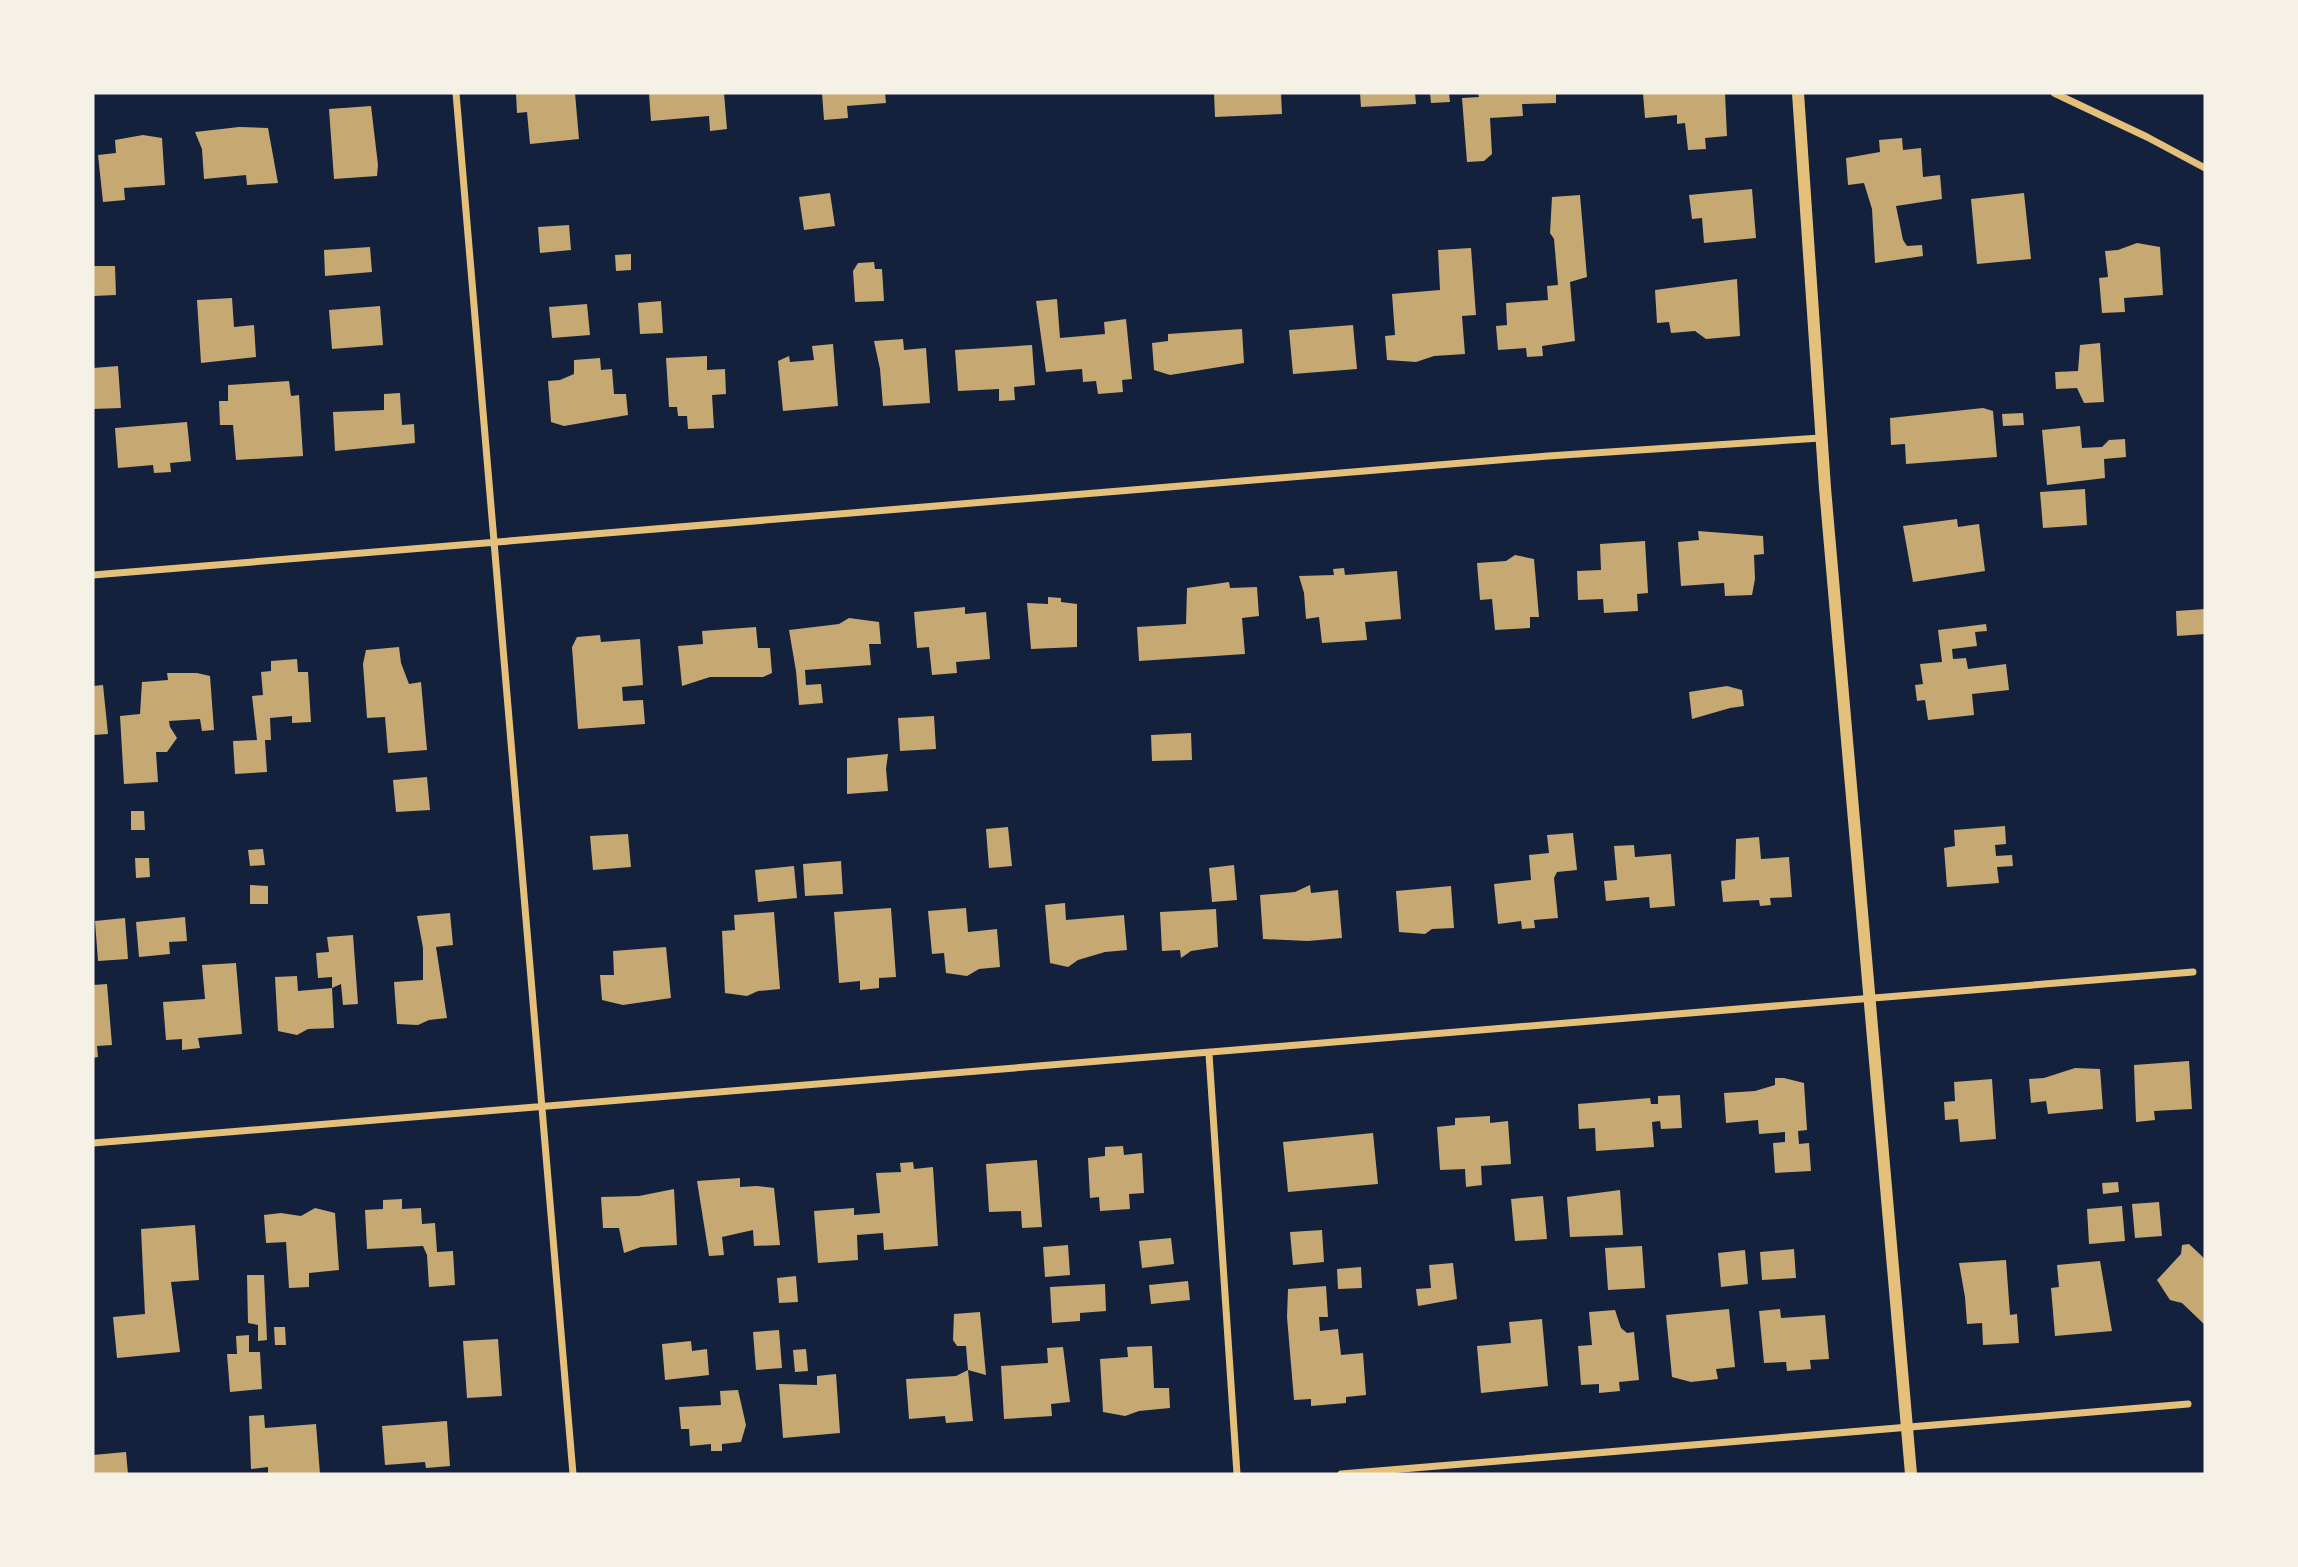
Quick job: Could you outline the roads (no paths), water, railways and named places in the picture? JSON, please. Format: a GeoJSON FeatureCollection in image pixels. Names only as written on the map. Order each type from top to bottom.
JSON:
{"type":"FeatureCollection","features":[{"type":"Feature","properties":{"kind":"street"},"geometry":{"type":"LineString","coordinates":[[456,93],[573,1474]]}},
{"type":"Feature","properties":{"kind":"street"},"geometry":{"type":"LineString","coordinates":[[1798,93],[1821,438],[1911,1474]]}},
{"type":"Feature","properties":{"kind":"street"},"geometry":{"type":"LineString","coordinates":[[2054,93],[2205,168]]}},
{"type":"Feature","properties":{"kind":"street"},"geometry":{"type":"LineString","coordinates":[[93,575],[1548,456],[1821,438]]}},
{"type":"Feature","properties":{"kind":"street"},"geometry":{"type":"LineString","coordinates":[[93,1143],[2193,972]]}},
{"type":"Feature","properties":{"kind":"street"},"geometry":{"type":"LineString","coordinates":[[1209,1054],[1237,1474]]}},
{"type":"Feature","properties":{"kind":"street"},"geometry":{"type":"LineString","coordinates":[[1341,1474],[2188,1404]]}}]}
